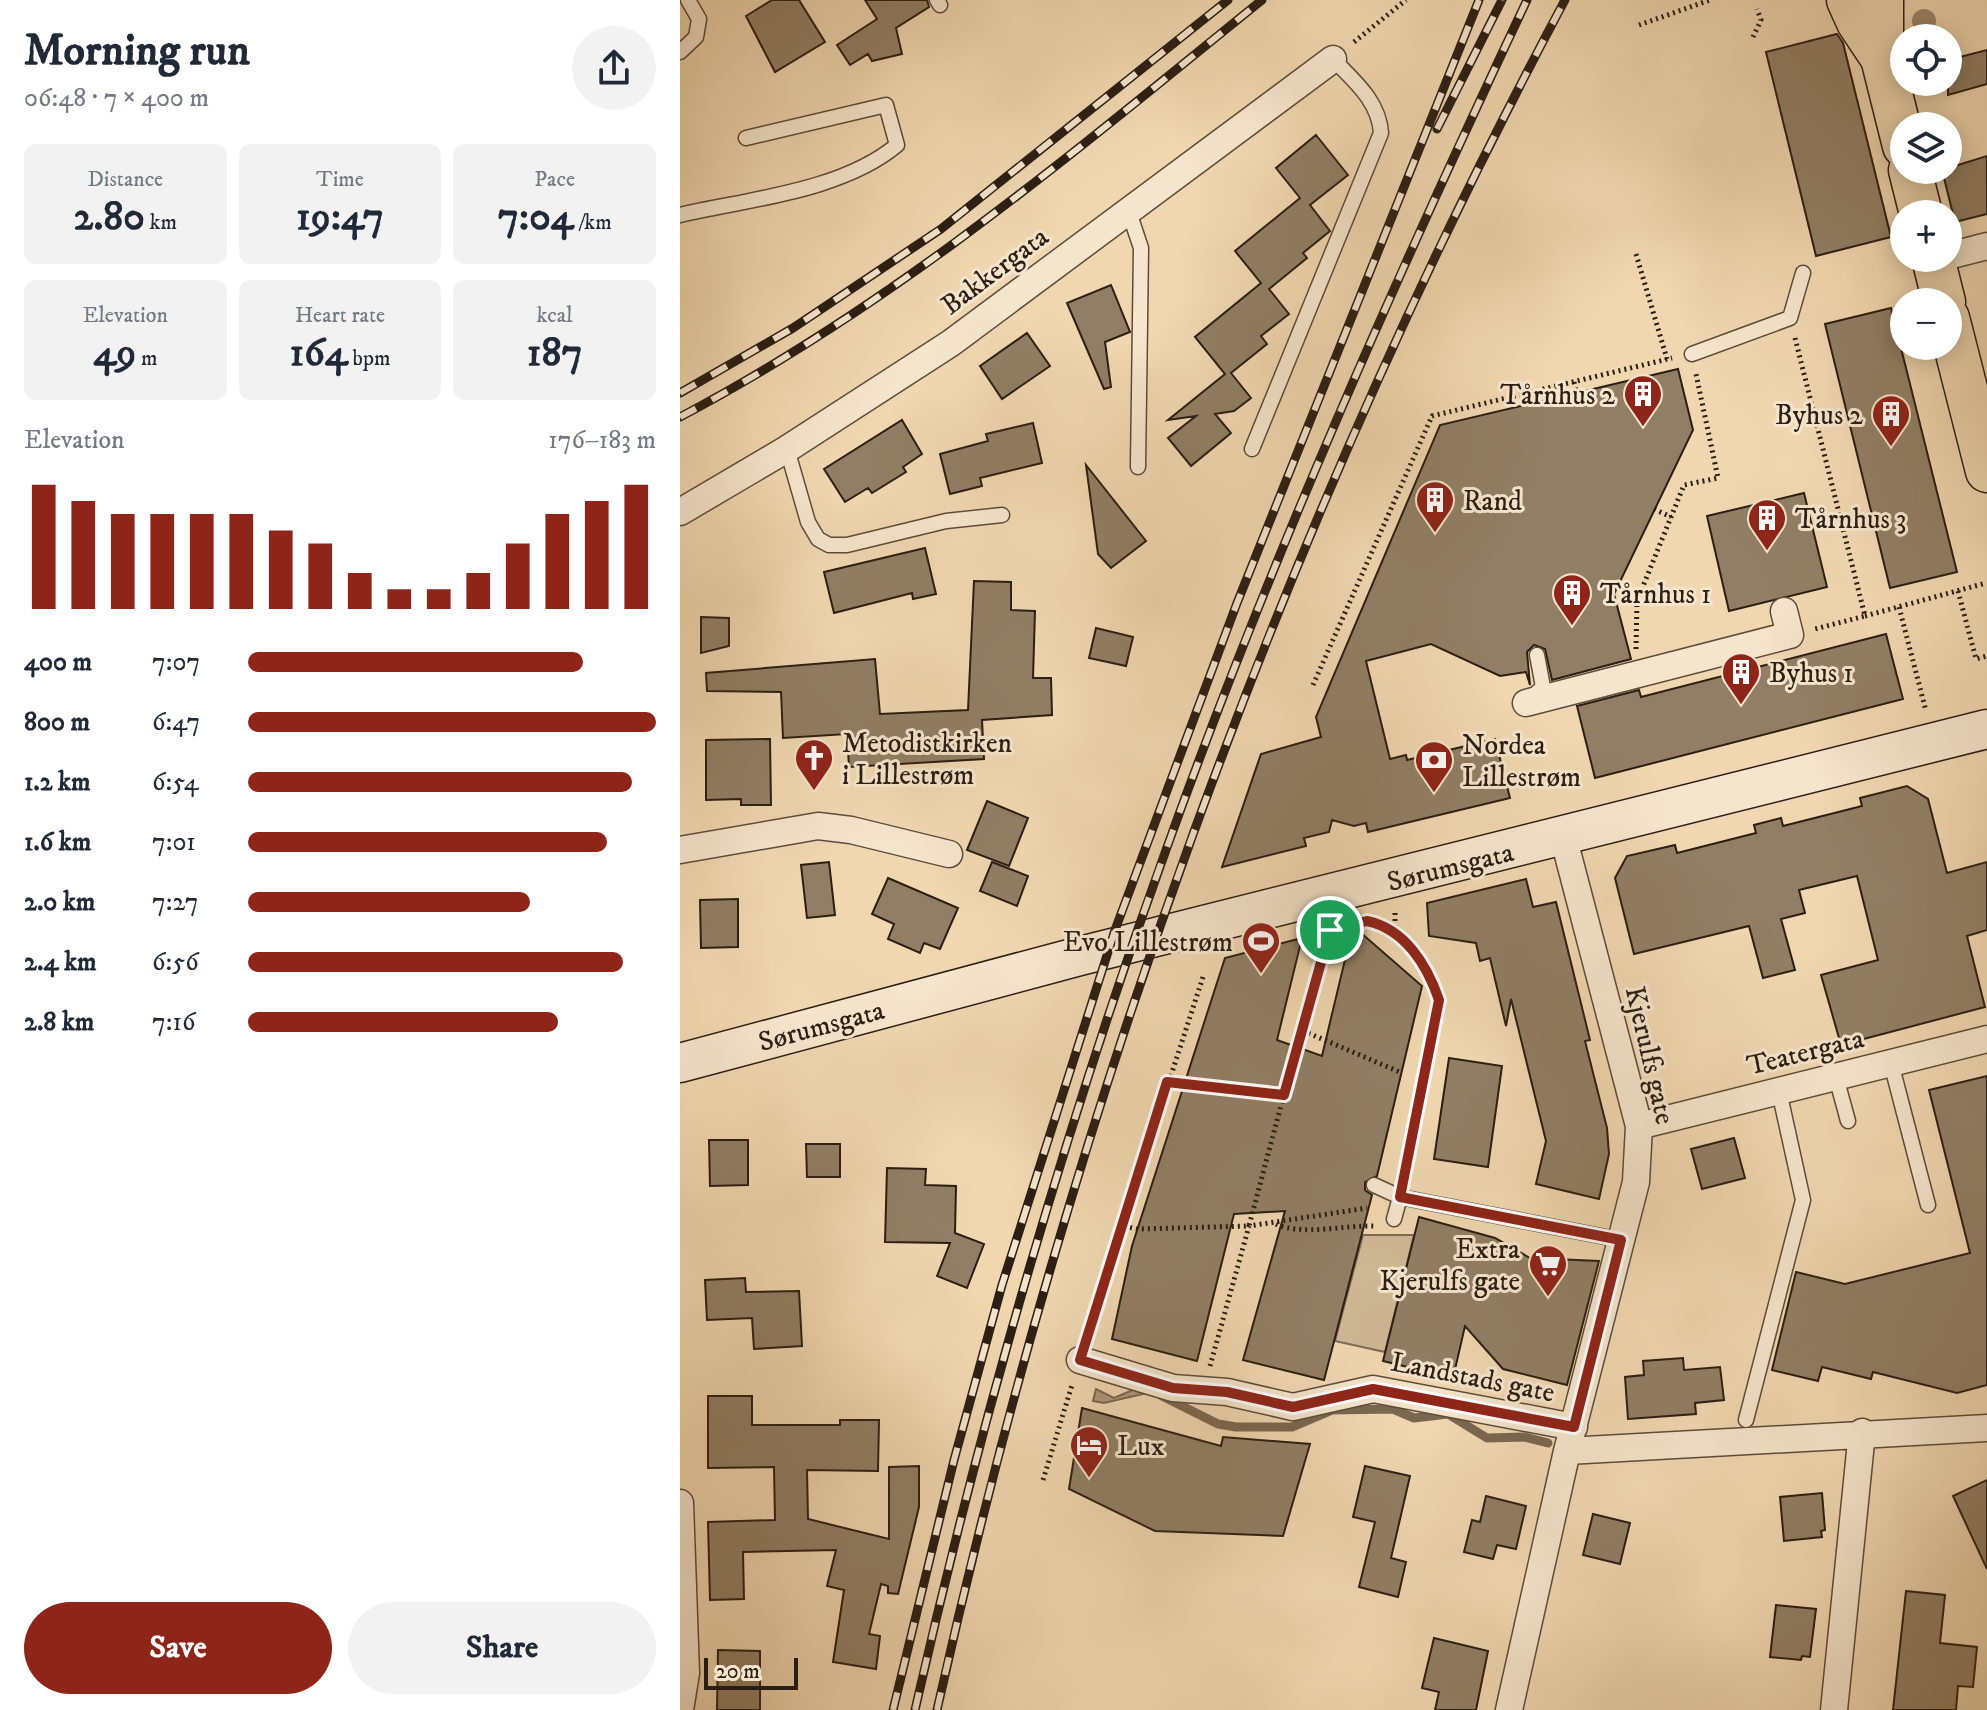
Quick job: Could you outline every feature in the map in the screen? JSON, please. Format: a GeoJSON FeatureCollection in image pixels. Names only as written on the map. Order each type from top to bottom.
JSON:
{"type":"FeatureCollection","features":[{"type":"Feature","properties":{"kind":"main road"},"geometry":{"type":"LineString","coordinates":[[1848,0],[1858,22],[1882,58]]}},
{"type":"Feature","properties":{"kind":"main road"},"geometry":{"type":"LineString","coordinates":[[1882,0],[1882,58],[1896,112]]}},
{"type":"Feature","properties":{"kind":"main road"},"geometry":{"type":"LineString","coordinates":[[1959,360],[1987,471]]}},
{"type":"Feature","properties":{"kind":"main road","name":"Sørumsgata"},"geometry":{"type":"LineString","coordinates":[[680,1063],[1080,956],[1987,729]]}},
{"type":"Feature","properties":{"kind":"street","name":"Bakkergata"},"geometry":{"type":"LineString","coordinates":[[680,512],[787,449],[951,343],[1333,59]]}},
{"type":"Feature","properties":{"kind":"street"},"geometry":{"type":"LineString","coordinates":[[1962,252],[1987,246]]}},
{"type":"Feature","properties":{"kind":"street"},"geometry":{"type":"LineString","coordinates":[[1526,703],[1635,674],[1787,623]]}},
{"type":"Feature","properties":{"kind":"street"},"geometry":{"type":"LineString","coordinates":[[680,850],[818,826],[851,830],[949,854]]}},
{"type":"Feature","properties":{"kind":"street","name":"Kjerulfs gate"},"geometry":{"type":"LineString","coordinates":[[1509,1710],[1559,1500],[1570,1439],[1636,1182],[1639,1126],[1563,836]]}},
{"type":"Feature","properties":{"kind":"street","name":"Teatergata"},"geometry":{"type":"LineString","coordinates":[[1639,1126],[1987,1039]]}},
{"type":"Feature","properties":{"kind":"street","name":"Landstads gate"},"geometry":{"type":"LineString","coordinates":[[1080,1360],[1173,1388],[1203,1390],[1293,1407],[1373,1389],[1570,1439],[1987,1428]]}},
{"type":"Feature","properties":{"kind":"street"},"geometry":{"type":"LineString","coordinates":[[1834,1710],[1862,1432]]}},
{"type":"Feature","properties":{"kind":"street"},"geometry":{"type":"LineString","coordinates":[[680,1503],[686,1673],[680,1710]]}},
{"type":"Feature","properties":{"kind":"lane"},"geometry":{"type":"LineString","coordinates":[[680,52],[696,37],[699,19],[688,0]]}},
{"type":"Feature","properties":{"kind":"lane"},"geometry":{"type":"LineString","coordinates":[[1252,449],[1381,133],[1380,114],[1366,93],[1333,59]]}},
{"type":"Feature","properties":{"kind":"lane"},"geometry":{"type":"LineString","coordinates":[[680,215],[842,178],[877,161],[897,145],[886,105],[746,138]]}},
{"type":"Feature","properties":{"kind":"lane"},"geometry":{"type":"LineString","coordinates":[[1128,209],[1141,248],[1138,467]]}},
{"type":"Feature","properties":{"kind":"lane"},"geometry":{"type":"LineString","coordinates":[[1692,354],[1790,318],[1803,273]]}},
{"type":"Feature","properties":{"kind":"lane"},"geometry":{"type":"LineString","coordinates":[[787,449],[808,522],[818,539],[829,545],[847,545],[946,521],[1002,515]]}},
{"type":"Feature","properties":{"kind":"lane"},"geometry":{"type":"LineString","coordinates":[[1526,703],[1543,687],[1537,655]]}},
{"type":"Feature","properties":{"kind":"lane"},"geometry":{"type":"LineString","coordinates":[[1891,1063],[1928,1205]]}},
{"type":"Feature","properties":{"kind":"lane"},"geometry":{"type":"LineString","coordinates":[[1836,1077],[1848,1121]]}},
{"type":"Feature","properties":{"kind":"lane"},"geometry":{"type":"LineString","coordinates":[[1746,1420],[1803,1200],[1779,1091]]}},
{"type":"Feature","properties":{"kind":"lane"},"geometry":{"type":"LineString","coordinates":[[1374,1185],[1400,1197],[1621,1240]]}},
{"type":"Feature","properties":{"kind":"lane"},"geometry":{"type":"LineString","coordinates":[[1394,1219],[1400,1197]]}},
{"type":"Feature","properties":{"kind":"path"},"geometry":{"type":"LineString","coordinates":[[1333,59],[1406,0]]}},
{"type":"Feature","properties":{"kind":"path"},"geometry":{"type":"LineString","coordinates":[[1639,25],[1710,0]]}},
{"type":"Feature","properties":{"kind":"path"},"geometry":{"type":"LineString","coordinates":[[1753,37],[1761,20],[1757,9]]}},
{"type":"Feature","properties":{"kind":"path"},"geometry":{"type":"LineString","coordinates":[[1636,254],[1667,359]]}},
{"type":"Feature","properties":{"kind":"path"},"geometry":{"type":"LineString","coordinates":[[1790,318],[1865,616]]}},
{"type":"Feature","properties":{"kind":"path"},"geometry":{"type":"LineString","coordinates":[[1313,685],[1432,416],[1692,354],[1718,478],[1684,485],[1637,601],[1635,674]]}},
{"type":"Feature","properties":{"kind":"path"},"geometry":{"type":"LineString","coordinates":[[1574,382],[1577,395]]}},
{"type":"Feature","properties":{"kind":"path"},"geometry":{"type":"LineString","coordinates":[[1654,509],[1671,517]]}},
{"type":"Feature","properties":{"kind":"path"},"geometry":{"type":"LineString","coordinates":[[1787,623],[1865,616],[1986,583]]}},
{"type":"Feature","properties":{"kind":"path"},"geometry":{"type":"LineString","coordinates":[[1958,591],[1976,659],[1987,656]]}},
{"type":"Feature","properties":{"kind":"path"},"geometry":{"type":"LineString","coordinates":[[1899,607],[1927,713]]}},
{"type":"Feature","properties":{"kind":"path"},"geometry":{"type":"LineString","coordinates":[[1395,931],[1396,908]]}},
{"type":"Feature","properties":{"kind":"path"},"geometry":{"type":"LineString","coordinates":[[1354,924],[1367,921],[1395,931],[1429,972],[1439,1000],[1400,1197]]}},
{"type":"Feature","properties":{"kind":"path"},"geometry":{"type":"LineString","coordinates":[[1203,1390],[1330,930],[1342,927]]}},
{"type":"Feature","properties":{"kind":"path"},"geometry":{"type":"LineString","coordinates":[[1043,1480],[1167,1082],[1203,977]]}},
{"type":"Feature","properties":{"kind":"path"},"geometry":{"type":"LineString","coordinates":[[1301,1030],[1402,1073]]}},
{"type":"Feature","properties":{"kind":"path"},"geometry":{"type":"LineString","coordinates":[[1167,1082],[1284,1095]]}},
{"type":"Feature","properties":{"kind":"path"},"geometry":{"type":"LineString","coordinates":[[1122,1226],[1138,1229],[1249,1226],[1350,1210]]}},
{"type":"Feature","properties":{"kind":"path"},"geometry":{"type":"LineString","coordinates":[[1276,1224],[1284,1228],[1318,1229],[1342,1225],[1379,1226]]}},
{"type":"Feature","properties":{"kind":"shaded area"},"geometry":{"type":"Polygon","coordinates":[[[1363,1235],[1414,1235],[1385,1352],[1335,1341],[1363,1235]]]}},
{"type":"Feature","properties":{"kind":"shaded area"},"geometry":{"type":"Polygon","coordinates":[[[1142,1386],[1170,1397],[1168,1401],[1147,1393],[1104,1403],[1093,1401],[1096,1389],[1114,1398],[1142,1386]]]}},
{"type":"Feature","properties":{"kind":"building"},"geometry":{"type":"Polygon","coordinates":[[[772,0],[799,0],[825,42],[775,72],[746,16],[772,0]]]}},
{"type":"Feature","properties":{"kind":"building"},"geometry":{"type":"Polygon","coordinates":[[[865,0],[927,0],[929,7],[896,28],[902,54],[872,61],[868,54],[850,65],[837,45],[877,19],[865,0]]]}},
{"type":"Feature","properties":{"kind":"building"},"geometry":{"type":"Polygon","coordinates":[[[1837,34],[1843,43],[1890,237],[1816,256],[1766,52],[1837,34]]]}},
{"type":"Feature","properties":{"kind":"building"},"geometry":{"type":"Polygon","coordinates":[[[1987,50],[1987,84],[1962,91],[1962,56],[1987,50]]]}},
{"type":"Feature","properties":{"kind":"building"},"geometry":{"type":"Polygon","coordinates":[[[1316,135],[1348,175],[1310,205],[1330,231],[1303,253],[1307,258],[1269,289],[1289,314],[1261,336],[1267,344],[1231,373],[1251,398],[1234,411],[1215,414],[1231,433],[1191,466],[1168,438],[1196,416],[1168,420],[1225,374],[1195,337],[1261,283],[1235,251],[1300,198],[1276,168],[1316,135]]]}},
{"type":"Feature","properties":{"kind":"building"},"geometry":{"type":"Polygon","coordinates":[[[1987,156],[1987,214],[1962,220],[1962,200],[1950,200],[1946,184],[1962,184],[1962,164],[1987,156]]]}},
{"type":"Feature","properties":{"kind":"building"},"geometry":{"type":"Polygon","coordinates":[[[1111,285],[1130,332],[1105,342],[1111,387],[1104,389],[1067,303],[1111,285]]]}},
{"type":"Feature","properties":{"kind":"building","name":"Byhus 2"},"geometry":{"type":"Polygon","coordinates":[[[1890,308],[1890,360],[1904,360],[1957,572],[1890,588],[1825,324],[1890,308]]]}},
{"type":"Feature","properties":{"kind":"building"},"geometry":{"type":"Polygon","coordinates":[[[1027,333],[1050,366],[1002,399],[980,366],[1027,333]]]}},
{"type":"Feature","properties":{"kind":"building"},"geometry":{"type":"Polygon","coordinates":[[[1678,369],[1693,430],[1614,594],[1631,659],[1552,680],[1545,649],[1534,645],[1527,652],[1530,685],[1526,672],[1500,676],[1431,644],[1366,661],[1390,759],[1406,755],[1407,760],[1495,739],[1510,798],[1368,832],[1366,823],[1354,826],[1332,820],[1329,832],[1304,838],[1306,846],[1222,867],[1261,754],[1321,737],[1316,717],[1440,425],[1678,369]]]}},
{"type":"Feature","properties":{"kind":"building"},"geometry":{"type":"Polygon","coordinates":[[[902,420],[922,454],[903,467],[906,472],[872,493],[868,488],[845,502],[824,469],[902,420]]]}},
{"type":"Feature","properties":{"kind":"building"},"geometry":{"type":"Polygon","coordinates":[[[1033,423],[1042,463],[980,478],[982,486],[950,494],[940,454],[988,441],[986,434],[1033,423]]]}},
{"type":"Feature","properties":{"kind":"building"},"geometry":{"type":"Polygon","coordinates":[[[1086,465],[1146,541],[1111,568],[1098,554],[1086,465]]]}},
{"type":"Feature","properties":{"kind":"building","name":"Tårnhus 3"},"geometry":{"type":"Polygon","coordinates":[[[1804,493],[1827,587],[1729,611],[1707,516],[1804,493]]]}},
{"type":"Feature","properties":{"kind":"building"},"geometry":{"type":"Polygon","coordinates":[[[925,548],[936,594],[913,599],[912,593],[834,613],[824,572],[925,548]]]}},
{"type":"Feature","properties":{"kind":"building"},"geometry":{"type":"Polygon","coordinates":[[[974,581],[1011,582],[1011,610],[1035,611],[1033,678],[1051,678],[1052,715],[982,720],[984,759],[849,767],[847,734],[783,738],[781,692],[707,691],[706,673],[875,659],[880,714],[968,710],[974,581]]]}},
{"type":"Feature","properties":{"kind":"building"},"geometry":{"type":"Polygon","coordinates":[[[701,617],[729,618],[729,646],[701,653],[701,617]]]}},
{"type":"Feature","properties":{"kind":"building"},"geometry":{"type":"Polygon","coordinates":[[[1096,628],[1133,637],[1126,666],[1089,658],[1096,628]]]}},
{"type":"Feature","properties":{"kind":"building","name":"Byhus 1"},"geometry":{"type":"Polygon","coordinates":[[[1886,634],[1903,699],[1595,778],[1577,706],[1639,690],[1641,697],[1886,634]]]}},
{"type":"Feature","properties":{"kind":"building"},"geometry":{"type":"Polygon","coordinates":[[[770,739],[771,805],[741,805],[741,799],[706,800],[706,740],[770,739]]]}},
{"type":"Feature","properties":{"kind":"building"},"geometry":{"type":"Polygon","coordinates":[[[1907,786],[1928,799],[1947,873],[1987,862],[1987,930],[1967,936],[1985,1007],[1841,1045],[1821,975],[1878,960],[1857,876],[1799,890],[1805,913],[1781,919],[1795,970],[1763,978],[1749,926],[1634,954],[1615,878],[1627,856],[1675,845],[1677,853],[1756,833],[1754,825],[1781,818],[1783,826],[1862,806],[1860,798],[1907,786]]]}},
{"type":"Feature","properties":{"kind":"building"},"geometry":{"type":"Polygon","coordinates":[[[987,801],[1028,818],[1009,866],[967,850],[987,801]]]}},
{"type":"Feature","properties":{"kind":"building"},"geometry":{"type":"Polygon","coordinates":[[[829,862],[835,915],[807,918],[801,865],[829,862]]]}},
{"type":"Feature","properties":{"kind":"building"},"geometry":{"type":"Polygon","coordinates":[[[992,862],[1028,876],[1017,906],[980,891],[992,862]]]}},
{"type":"Feature","properties":{"kind":"building"},"geometry":{"type":"Polygon","coordinates":[[[888,878],[958,908],[940,949],[924,943],[920,953],[888,939],[894,924],[872,914],[888,878]]]}},
{"type":"Feature","properties":{"kind":"building"},"geometry":{"type":"Polygon","coordinates":[[[1526,879],[1533,907],[1556,902],[1590,1040],[1585,1041],[1607,1128],[1609,1154],[1599,1199],[1536,1184],[1546,1141],[1511,999],[1506,1026],[1490,958],[1480,961],[1476,943],[1429,936],[1427,903],[1526,879]]]}},
{"type":"Feature","properties":{"kind":"building"},"geometry":{"type":"Polygon","coordinates":[[[738,899],[738,947],[701,948],[700,900],[738,899]]]}},
{"type":"Feature","properties":{"kind":"building"},"geometry":{"type":"Polygon","coordinates":[[[1353,926],[1422,986],[1377,1176],[1365,1182],[1365,1190],[1372,1195],[1324,1380],[1243,1360],[1285,1211],[1234,1214],[1197,1361],[1112,1339],[1132,1246],[1225,958],[1302,938],[1277,1040],[1322,1056],[1353,926]]]}},
{"type":"Feature","properties":{"kind":"building"},"geometry":{"type":"Polygon","coordinates":[[[1449,1058],[1502,1066],[1488,1167],[1434,1159],[1449,1058]]]}},
{"type":"Feature","properties":{"kind":"building"},"geometry":{"type":"Polygon","coordinates":[[[1987,1076],[1987,1385],[1957,1393],[1873,1372],[1871,1379],[1822,1367],[1818,1381],[1772,1370],[1796,1272],[1845,1284],[1970,1253],[1929,1090],[1987,1076]]]}},
{"type":"Feature","properties":{"kind":"building"},"geometry":{"type":"Polygon","coordinates":[[[1734,1138],[1745,1178],[1702,1189],[1691,1149],[1734,1138]]]}},
{"type":"Feature","properties":{"kind":"building"},"geometry":{"type":"Polygon","coordinates":[[[709,1140],[748,1140],[748,1185],[710,1186],[709,1140]]]}},
{"type":"Feature","properties":{"kind":"building"},"geometry":{"type":"Polygon","coordinates":[[[806,1144],[840,1144],[840,1177],[807,1177],[806,1144]]]}},
{"type":"Feature","properties":{"kind":"building"},"geometry":{"type":"Polygon","coordinates":[[[887,1168],[926,1169],[925,1185],[956,1186],[955,1233],[984,1244],[967,1288],[937,1276],[950,1243],[885,1242],[887,1168]]]}},
{"type":"Feature","properties":{"kind":"building"},"geometry":{"type":"Polygon","coordinates":[[[1419,1217],[1495,1238],[1530,1258],[1599,1261],[1567,1385],[1503,1369],[1465,1326],[1453,1378],[1383,1361],[1419,1217]]]}},
{"type":"Feature","properties":{"kind":"building"},"geometry":{"type":"Polygon","coordinates":[[[745,1278],[746,1292],[799,1291],[802,1346],[754,1349],[752,1318],[707,1320],[705,1280],[745,1278]]]}},
{"type":"Feature","properties":{"kind":"building"},"geometry":{"type":"Polygon","coordinates":[[[1683,1358],[1684,1370],[1720,1367],[1724,1400],[1695,1403],[1696,1414],[1628,1419],[1625,1377],[1644,1375],[1643,1361],[1683,1358]]]}},
{"type":"Feature","properties":{"kind":"building"},"geometry":{"type":"Polygon","coordinates":[[[708,1396],[752,1396],[752,1425],[840,1425],[840,1420],[879,1420],[878,1471],[807,1470],[808,1519],[889,1539],[889,1467],[919,1466],[919,1507],[898,1594],[888,1593],[888,1586],[881,1584],[869,1634],[880,1636],[876,1669],[833,1662],[844,1590],[827,1586],[836,1550],[743,1552],[744,1599],[710,1600],[708,1522],[775,1520],[774,1467],[708,1468],[708,1396]]]}},
{"type":"Feature","properties":{"kind":"building"},"geometry":{"type":"Polygon","coordinates":[[[1082,1408],[1221,1446],[1223,1437],[1310,1444],[1283,1536],[1155,1531],[1069,1489],[1082,1408]]]}},
{"type":"Feature","properties":{"kind":"building"},"geometry":{"type":"Polygon","coordinates":[[[1365,1466],[1410,1476],[1391,1558],[1406,1562],[1398,1597],[1359,1587],[1375,1522],[1353,1517],[1365,1466]]]}},
{"type":"Feature","properties":{"kind":"building"},"geometry":{"type":"Polygon","coordinates":[[[1987,1480],[1987,1569],[1953,1496],[1987,1480]]]}},
{"type":"Feature","properties":{"kind":"building"},"geometry":{"type":"Polygon","coordinates":[[[1822,1493],[1825,1530],[1821,1531],[1822,1537],[1784,1541],[1780,1497],[1822,1493]]]}},
{"type":"Feature","properties":{"kind":"building"},"geometry":{"type":"Polygon","coordinates":[[[1486,1496],[1526,1506],[1516,1549],[1497,1545],[1493,1559],[1464,1552],[1472,1520],[1480,1522],[1486,1496]]]}},
{"type":"Feature","properties":{"kind":"building"},"geometry":{"type":"Polygon","coordinates":[[[1593,1514],[1630,1523],[1620,1564],[1583,1555],[1593,1514]]]}},
{"type":"Feature","properties":{"kind":"building"},"geometry":{"type":"Polygon","coordinates":[[[1906,1591],[1945,1595],[1940,1643],[1977,1647],[1973,1687],[1958,1686],[1956,1710],[1893,1710],[1906,1591]]]}},
{"type":"Feature","properties":{"kind":"building"},"geometry":{"type":"Polygon","coordinates":[[[1776,1605],[1816,1609],[1810,1657],[1802,1656],[1801,1660],[1770,1657],[1776,1605]]]}},
{"type":"Feature","properties":{"kind":"building"},"geometry":{"type":"Polygon","coordinates":[[[1434,1638],[1488,1651],[1476,1710],[1435,1710],[1439,1692],[1422,1688],[1434,1638]]]}},
{"type":"Feature","properties":{"kind":"building"},"geometry":{"type":"Polygon","coordinates":[[[718,1650],[760,1651],[760,1710],[717,1710],[718,1650]]]}},
{"type":"Feature","properties":{"kind":"waterway"},"geometry":{"type":"LineString","coordinates":[[1162,1396],[1218,1424],[1236,1427],[1292,1427],[1332,1410],[1393,1409],[1414,1418],[1448,1414],[1487,1438],[1525,1437],[1548,1443]]}},
{"type":"Feature","properties":{"kind":"railway"},"geometry":{"type":"LineString","coordinates":[[680,393],[793,328],[941,229],[1228,0]]}},
{"type":"Feature","properties":{"kind":"railway"},"geometry":{"type":"LineString","coordinates":[[680,417],[759,373],[909,275],[1052,169],[1262,0]]}},
{"type":"Feature","properties":{"kind":"railway"},"geometry":{"type":"LineString","coordinates":[[893,1710],[954,1460],[1002,1285],[1115,930],[1237,603],[1479,0]]}},
{"type":"Feature","properties":{"kind":"railway"},"geometry":{"type":"LineString","coordinates":[[1437,129],[1502,0]]}},
{"type":"Feature","properties":{"kind":"railway"},"geometry":{"type":"LineString","coordinates":[[915,1710],[968,1492],[1027,1276],[1093,1062],[1166,850],[1248,634],[1336,420],[1527,0]]}},
{"type":"Feature","properties":{"kind":"railway"},"geometry":{"type":"LineString","coordinates":[[937,1710],[990,1488],[1051,1268],[1118,1050],[1193,834],[1275,620],[1365,410],[1461,203],[1565,0]]}},
{"type":"Feature","properties":{"kind":"place","name":"Tårnhus 2"},"geometry":{"type":"Point","coordinates":[1643,428]}},
{"type":"Feature","properties":{"kind":"place","name":"Byhus 2"},"geometry":{"type":"Point","coordinates":[1891,448]}},
{"type":"Feature","properties":{"kind":"place","name":"Rand"},"geometry":{"type":"Point","coordinates":[1435,534]}},
{"type":"Feature","properties":{"kind":"place","name":"Tårnhus 3"},"geometry":{"type":"Point","coordinates":[1767,552]}},
{"type":"Feature","properties":{"kind":"place","name":"Tårnhus 1"},"geometry":{"type":"Point","coordinates":[1572,627]}},
{"type":"Feature","properties":{"kind":"place","name":"Byhus 1"},"geometry":{"type":"Point","coordinates":[1741,706]}},
{"type":"Feature","properties":{"kind":"place","name":"Metodistkirken i Lillestrøm"},"geometry":{"type":"Point","coordinates":[814,792]}},
{"type":"Feature","properties":{"kind":"place","name":"Nordea Lillestrøm"},"geometry":{"type":"Point","coordinates":[1434,794]}},
{"type":"Feature","properties":{"kind":"place","name":"Evo Lillestrøm"},"geometry":{"type":"Point","coordinates":[1261,975]}},
{"type":"Feature","properties":{"kind":"place","name":"Extra Kjerulfs gate"},"geometry":{"type":"Point","coordinates":[1548,1298]}},
{"type":"Feature","properties":{"kind":"place","name":"Lux"},"geometry":{"type":"Point","coordinates":[1089,1479]}},
{"type":"Feature","properties":{"kind":"route"},"geometry":{"type":"LineString","coordinates":[[1367,921],[1383,924],[1395,931],[1429,972],[1439,1000],[1400,1197],[1621,1240],[1574,1427],[1373,1389],[1293,1407],[1227,1392],[1173,1388],[1080,1360],[1167,1082],[1284,1095],[1330,930],[1367,921]]}}]}
